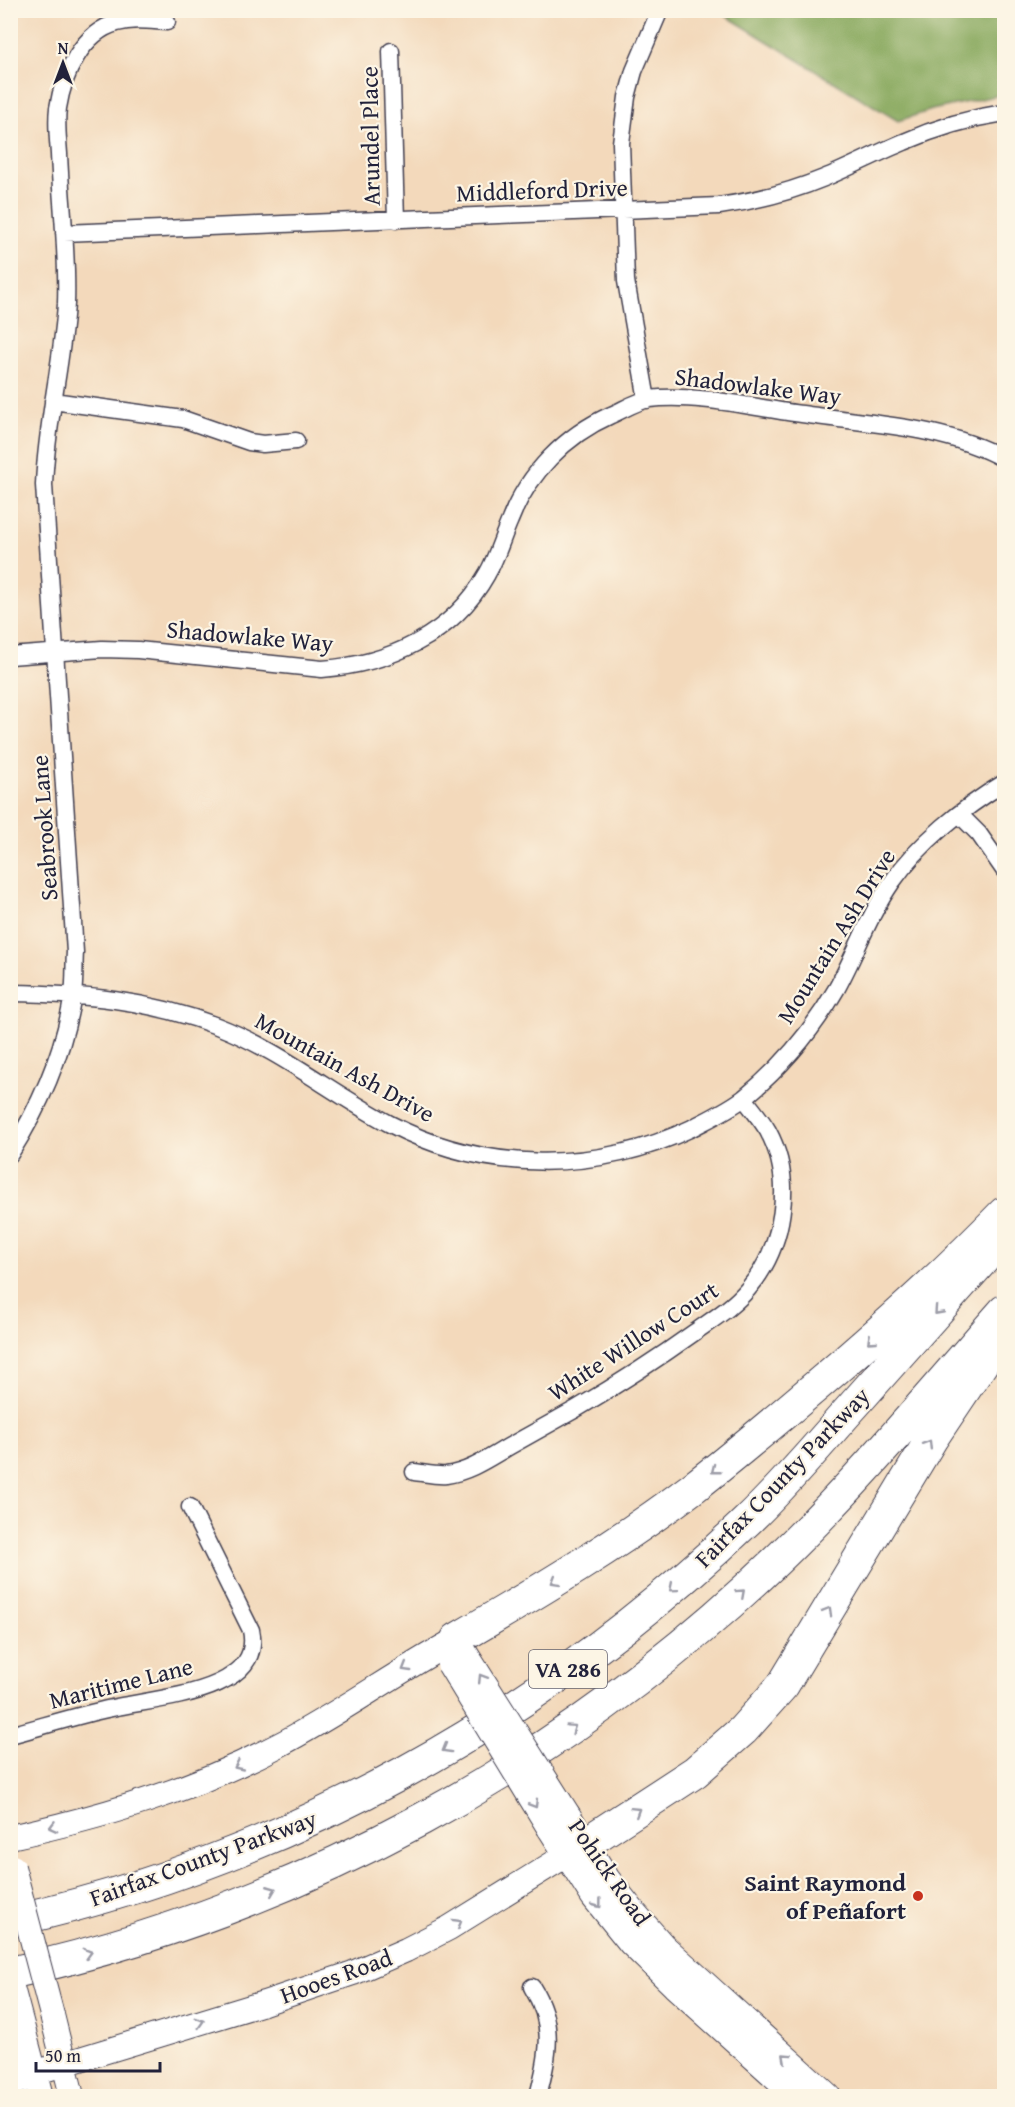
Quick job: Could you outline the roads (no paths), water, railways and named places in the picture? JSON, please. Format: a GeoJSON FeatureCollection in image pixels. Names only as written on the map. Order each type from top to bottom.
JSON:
{"type":"FeatureCollection","features":[{"type":"Feature","properties":{"kind":"highway"},"geometry":{"type":"LineString","coordinates":[[453,1651],[693,1488],[894,1320],[1005,1213]]}},
{"type":"Feature","properties":{"kind":"highway","name":"Fairfax County Parkway"},"geometry":{"type":"LineString","coordinates":[[10,1921],[126,1890],[284,1832],[419,1765],[534,1694],[608,1641],[645,1611],[750,1518],[1005,1236]]}},
{"type":"Feature","properties":{"kind":"highway","name":"Fairfax County Parkway"},"geometry":{"type":"LineString","coordinates":[[10,1972],[131,1941],[278,1888],[418,1821],[543,1748],[596,1711],[689,1639],[777,1560],[855,1479],[1005,1311]]}},
{"type":"Feature","properties":{"kind":"highway"},"geometry":{"type":"LineString","coordinates":[[576,1849],[695,1773],[721,1751],[770,1700],[798,1661],[932,1438],[1005,1334]]}},
{"type":"Feature","properties":{"kind":"main road","name":"Pohick Road"},"geometry":{"type":"LineString","coordinates":[[453,1651],[569,1816],[576,1849],[593,1897],[631,1944],[796,2097]]}},
{"type":"Feature","properties":{"kind":"main road","name":"Pohick Road"},"geometry":{"type":"LineString","coordinates":[[453,1651],[549,1828],[576,1849],[622,1897],[663,1945],[829,2097]]}},
{"type":"Feature","properties":{"kind":"main road"},"geometry":{"type":"LineString","coordinates":[[10,1837],[135,1805],[226,1771],[453,1651]]}},
{"type":"Feature","properties":{"kind":"main road","name":"Hooes Road"},"geometry":{"type":"LineString","coordinates":[[10,1980],[22,2024],[29,2083],[64,2063],[264,2003],[353,1973],[449,1928],[576,1849]]}},
{"type":"Feature","properties":{"kind":"main road"},"geometry":{"type":"LineString","coordinates":[[12,1863],[72,2097]]}},
{"type":"Feature","properties":{"kind":"street"},"geometry":{"type":"LineString","coordinates":[[647,399],[626,281],[621,143],[627,97],[645,42],[660,10]]}},
{"type":"Feature","properties":{"kind":"street","name":"Seabrook Lane"},"geometry":{"type":"LineString","coordinates":[[10,1154],[38,1108],[62,1045],[73,994],[75,952],[44,485],[45,456],[66,307],[67,276],[57,110],[62,86],[68,72],[76,57],[98,31],[116,23],[132,20],[167,22]]}},
{"type":"Feature","properties":{"kind":"street","name":"Arundel Place"},"geometry":{"type":"LineString","coordinates":[[392,51],[396,220]]}},
{"type":"Feature","properties":{"kind":"street","name":"Middleford Drive"},"geometry":{"type":"LineString","coordinates":[[64,233],[623,212],[719,206],[772,196],[824,178],[938,129],[1005,112]]}},
{"type":"Feature","properties":{"kind":"street","name":"Shadowlake Way"},"geometry":{"type":"LineString","coordinates":[[10,656],[102,649],[138,650],[322,669],[350,667],[388,657],[429,636],[471,597],[497,555],[518,503],[532,480],[555,453],[587,427],[647,399],[701,400],[939,434],[985,448],[1005,459]]}},
{"type":"Feature","properties":{"kind":"street"},"geometry":{"type":"LineString","coordinates":[[53,401],[183,419],[249,442],[263,444],[296,441]]}},
{"type":"Feature","properties":{"kind":"street","name":"Mountain Ash Drive"},"geometry":{"type":"LineString","coordinates":[[10,993],[73,994],[144,1004],[219,1026],[283,1058],[392,1125],[423,1139],[462,1152],[511,1161],[559,1162],[605,1157],[631,1151],[679,1134],[712,1118],[744,1098],[780,1065],[805,1037],[822,1013],[876,908],[906,863],[929,839],[1005,783]]}},
{"type":"Feature","properties":{"kind":"street"},"geometry":{"type":"LineString","coordinates":[[960,815],[979,834],[1005,870]]}},
{"type":"Feature","properties":{"kind":"street","name":"White Willow Court"},"geometry":{"type":"LineString","coordinates":[[414,1472],[445,1475],[473,1467],[650,1364],[724,1311],[748,1289],[768,1260],[775,1243],[783,1200],[777,1154],[769,1133],[744,1098]]}},
{"type":"Feature","properties":{"kind":"street","name":"Maritime Lane"},"geometry":{"type":"LineString","coordinates":[[10,1735],[112,1708],[197,1692],[234,1674],[247,1661],[253,1646],[251,1630],[190,1507]]}},
{"type":"Feature","properties":{"kind":"street"},"geometry":{"type":"LineString","coordinates":[[532,1987],[544,2010],[549,2041],[538,2097]]}},
{"type":"Feature","properties":{"kind":"place","name":"Saint Raymond of Peñafort"},"geometry":{"type":"Point","coordinates":[918,1896]}}]}
